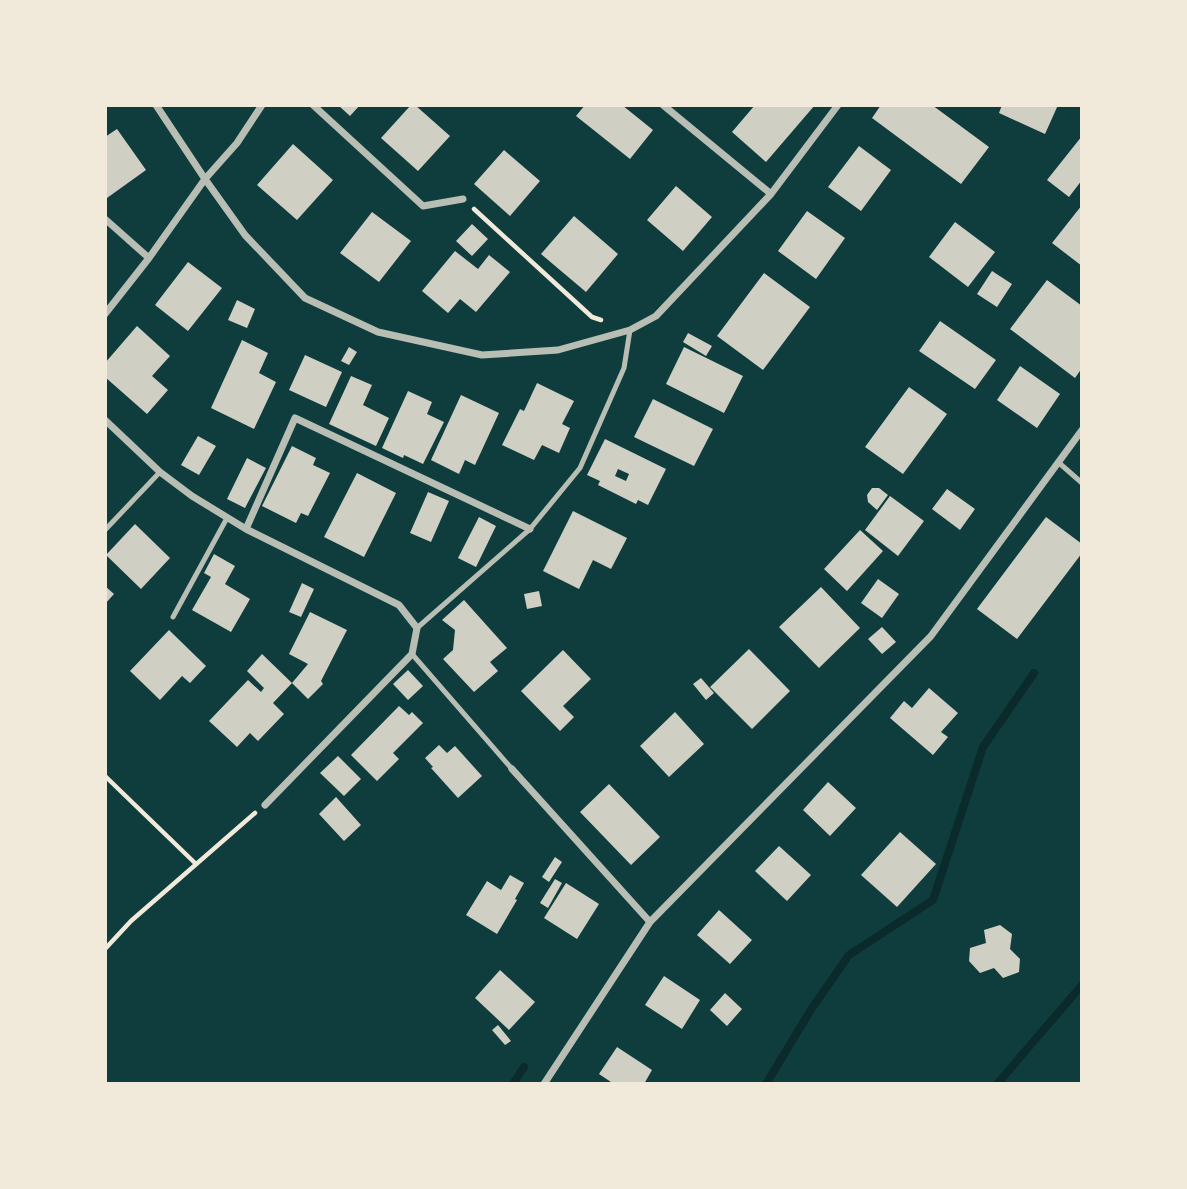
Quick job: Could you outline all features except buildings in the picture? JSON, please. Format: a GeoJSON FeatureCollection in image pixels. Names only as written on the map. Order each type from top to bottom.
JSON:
{"type":"FeatureCollection","features":[{"type":"Feature","properties":{"kind":"street"},"geometry":{"type":"LineString","coordinates":[[156,105],[245,235],[305,298],[378,332],[482,355],[558,350],[630,330],[656,316],[771,194],[838,105]]}},
{"type":"Feature","properties":{"kind":"street"},"geometry":{"type":"LineString","coordinates":[[105,314],[205,179],[237,143],[262,105]]}},
{"type":"Feature","properties":{"kind":"street"},"geometry":{"type":"LineString","coordinates":[[313,105],[423,206],[463,199]]}},
{"type":"Feature","properties":{"kind":"street"},"geometry":{"type":"LineString","coordinates":[[663,105],[771,194]]}},
{"type":"Feature","properties":{"kind":"street"},"geometry":{"type":"LineString","coordinates":[[105,219],[149,258]]}},
{"type":"Feature","properties":{"kind":"street"},"geometry":{"type":"LineString","coordinates":[[246,529],[295,418],[530,529]]}},
{"type":"Feature","properties":{"kind":"street"},"geometry":{"type":"LineString","coordinates":[[105,420],[160,472],[192,496],[246,529],[399,605],[416,628],[412,654],[265,805]]}},
{"type":"Feature","properties":{"kind":"street"},"geometry":{"type":"LineString","coordinates":[[544,1084],[650,922],[931,636],[1082,430]]}},
{"type":"Feature","properties":{"kind":"street"},"geometry":{"type":"LineString","coordinates":[[512,769],[650,922]]}},
{"type":"Feature","properties":{"kind":"lane"},"geometry":{"type":"LineString","coordinates":[[416,628],[530,529],[580,468],[624,368],[630,330]]}},
{"type":"Feature","properties":{"kind":"lane"},"geometry":{"type":"LineString","coordinates":[[1058,462],[1082,483]]}},
{"type":"Feature","properties":{"kind":"lane"},"geometry":{"type":"LineString","coordinates":[[105,530],[160,472]]}},
{"type":"Feature","properties":{"kind":"lane"},"geometry":{"type":"LineString","coordinates":[[173,617],[227,518]]}},
{"type":"Feature","properties":{"kind":"lane"},"geometry":{"type":"LineString","coordinates":[[412,654],[512,769]]}},
{"type":"Feature","properties":{"kind":"path"},"geometry":{"type":"LineString","coordinates":[[463,199],[592,317],[630,330]]}},
{"type":"Feature","properties":{"kind":"path"},"geometry":{"type":"LineString","coordinates":[[105,776],[196,864]]}},
{"type":"Feature","properties":{"kind":"path"},"geometry":{"type":"LineString","coordinates":[[105,949],[131,921],[265,805]]}},
{"type":"Feature","properties":{"kind":"waterway"},"geometry":{"type":"LineString","coordinates":[[766,1084],[812,1008],[849,955],[933,900],[983,747],[1034,673]]}},
{"type":"Feature","properties":{"kind":"waterway"},"geometry":{"type":"LineString","coordinates":[[997,1084],[1082,985]]}},
{"type":"Feature","properties":{"kind":"waterway"},"geometry":{"type":"LineString","coordinates":[[513,1084],[524,1067]]}}]}
